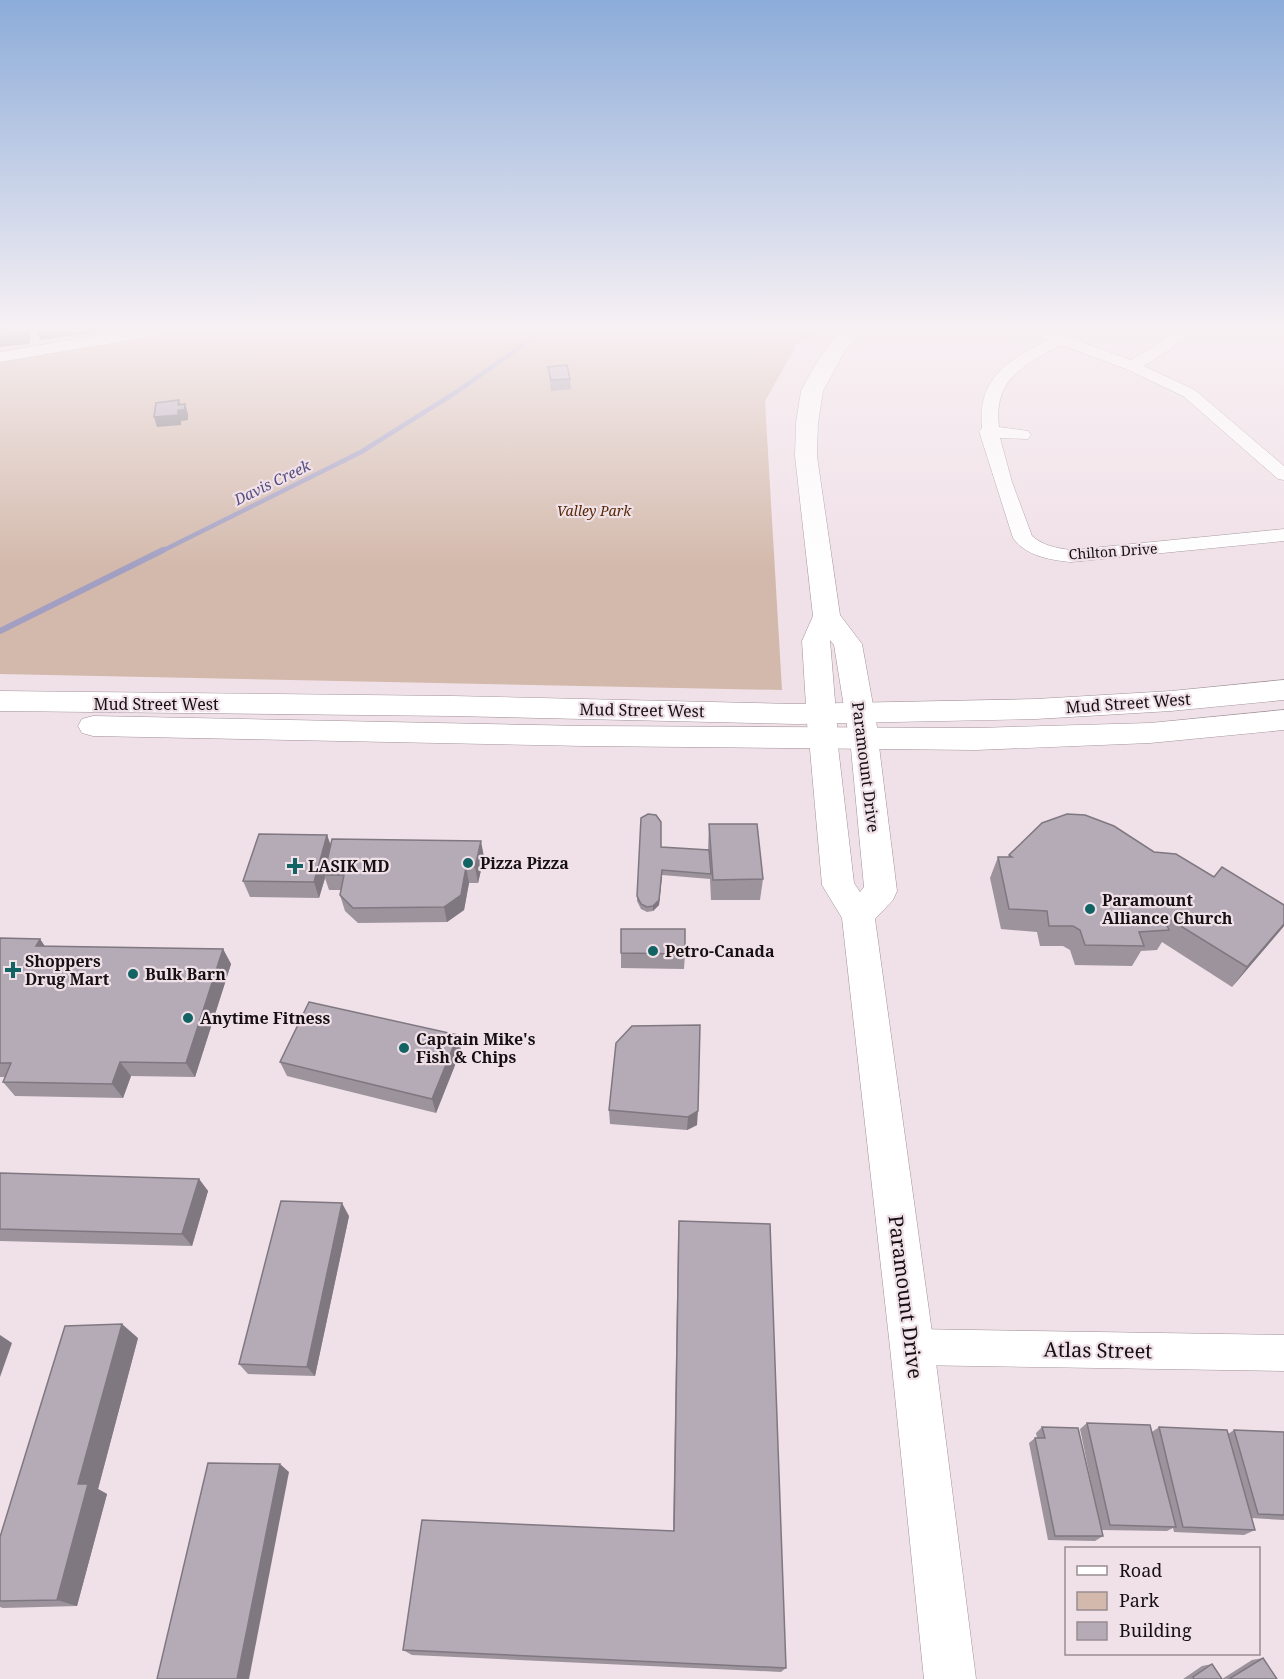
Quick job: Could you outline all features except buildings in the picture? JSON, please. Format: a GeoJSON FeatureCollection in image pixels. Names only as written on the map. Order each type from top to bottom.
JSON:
{"type":"FeatureCollection","features":[{"type":"Feature","properties":{"kind":"main road","name":"Paramount Drive"},"geometry":{"type":"LineString","coordinates":[[809,410],[806,456],[827,616],[848,644],[862,725]]}},
{"type":"Feature","properties":{"kind":"main road","name":"Paramount Drive"},"geometry":{"type":"LineString","coordinates":[[823,726],[816,641],[827,616]]}},
{"type":"Feature","properties":{"kind":"main road","name":"Mud Street West"},"geometry":{"type":"LineString","coordinates":[[0,723],[294,730],[862,725],[1284,690]]}},
{"type":"Feature","properties":{"kind":"main road","name":"Mud Street West"},"geometry":{"type":"LineString","coordinates":[[0,701],[66,704],[452,706],[823,726]]}},
{"type":"Feature","properties":{"kind":"main road","name":"Mud Street West"},"geometry":{"type":"LineString","coordinates":[[862,725],[976,739],[1150,733],[1284,720]]}},
{"type":"Feature","properties":{"kind":"street","name":"Chilton Drive"},"geometry":{"type":"LineString","coordinates":[[988,410],[988,431],[1023,538],[1033,548],[1047,554],[1071,556],[1284,536]]}},
{"type":"Feature","properties":{"kind":"street"},"geometry":{"type":"LineString","coordinates":[[1209,410],[1284,475]]}},
{"type":"Feature","properties":{"kind":"street"},"geometry":{"type":"LineString","coordinates":[[988,431],[1022,435]]}},
{"type":"Feature","properties":{"kind":"street","name":"Paramount Drive"},"geometry":{"type":"LineString","coordinates":[[858,916],[881,891],[862,725]]}},
{"type":"Feature","properties":{"kind":"street","name":"Paramount Drive"},"geometry":{"type":"LineString","coordinates":[[823,726],[838,885],[858,916],[912,1347],[950,1679]]}},
{"type":"Feature","properties":{"kind":"street","name":"Atlas Street"},"geometry":{"type":"LineString","coordinates":[[912,1347],[1284,1353]]}},
{"type":"Feature","properties":{"kind":"green space","name":"Valley Park"},"geometry":{"type":"Polygon","coordinates":[[[0,410],[766,410],[782,690],[0,674],[0,410]]]}},
{"type":"Feature","properties":{"kind":"waterway","name":"Davis Creek"},"geometry":{"type":"LineString","coordinates":[[160,552],[361,452],[427,410]]}},
{"type":"Feature","properties":{"kind":"waterway","name":"Davis Creek"},"geometry":{"type":"LineString","coordinates":[[0,631],[163,550]]}},
{"type":"Feature","properties":{"kind":"place","name":"Pizza Pizza"},"geometry":{"type":"Point","coordinates":[468,863]}},
{"type":"Feature","properties":{"kind":"place","name":"LASIK MD"},"geometry":{"type":"Point","coordinates":[295,866]}},
{"type":"Feature","properties":{"kind":"place","name":"Paramount Alliance Church"},"geometry":{"type":"Point","coordinates":[1090,909]}},
{"type":"Feature","properties":{"kind":"place","name":"Petro-Canada"},"geometry":{"type":"Point","coordinates":[653,951]}},
{"type":"Feature","properties":{"kind":"place","name":"Shoppers Drug Mart"},"geometry":{"type":"Point","coordinates":[13,970]}},
{"type":"Feature","properties":{"kind":"place","name":"Bulk Barn"},"geometry":{"type":"Point","coordinates":[133,974]}},
{"type":"Feature","properties":{"kind":"place","name":"Anytime Fitness"},"geometry":{"type":"Point","coordinates":[188,1018]}},
{"type":"Feature","properties":{"kind":"place","name":"Captain Mike's Fish & Chips"},"geometry":{"type":"Point","coordinates":[404,1048]}}]}
